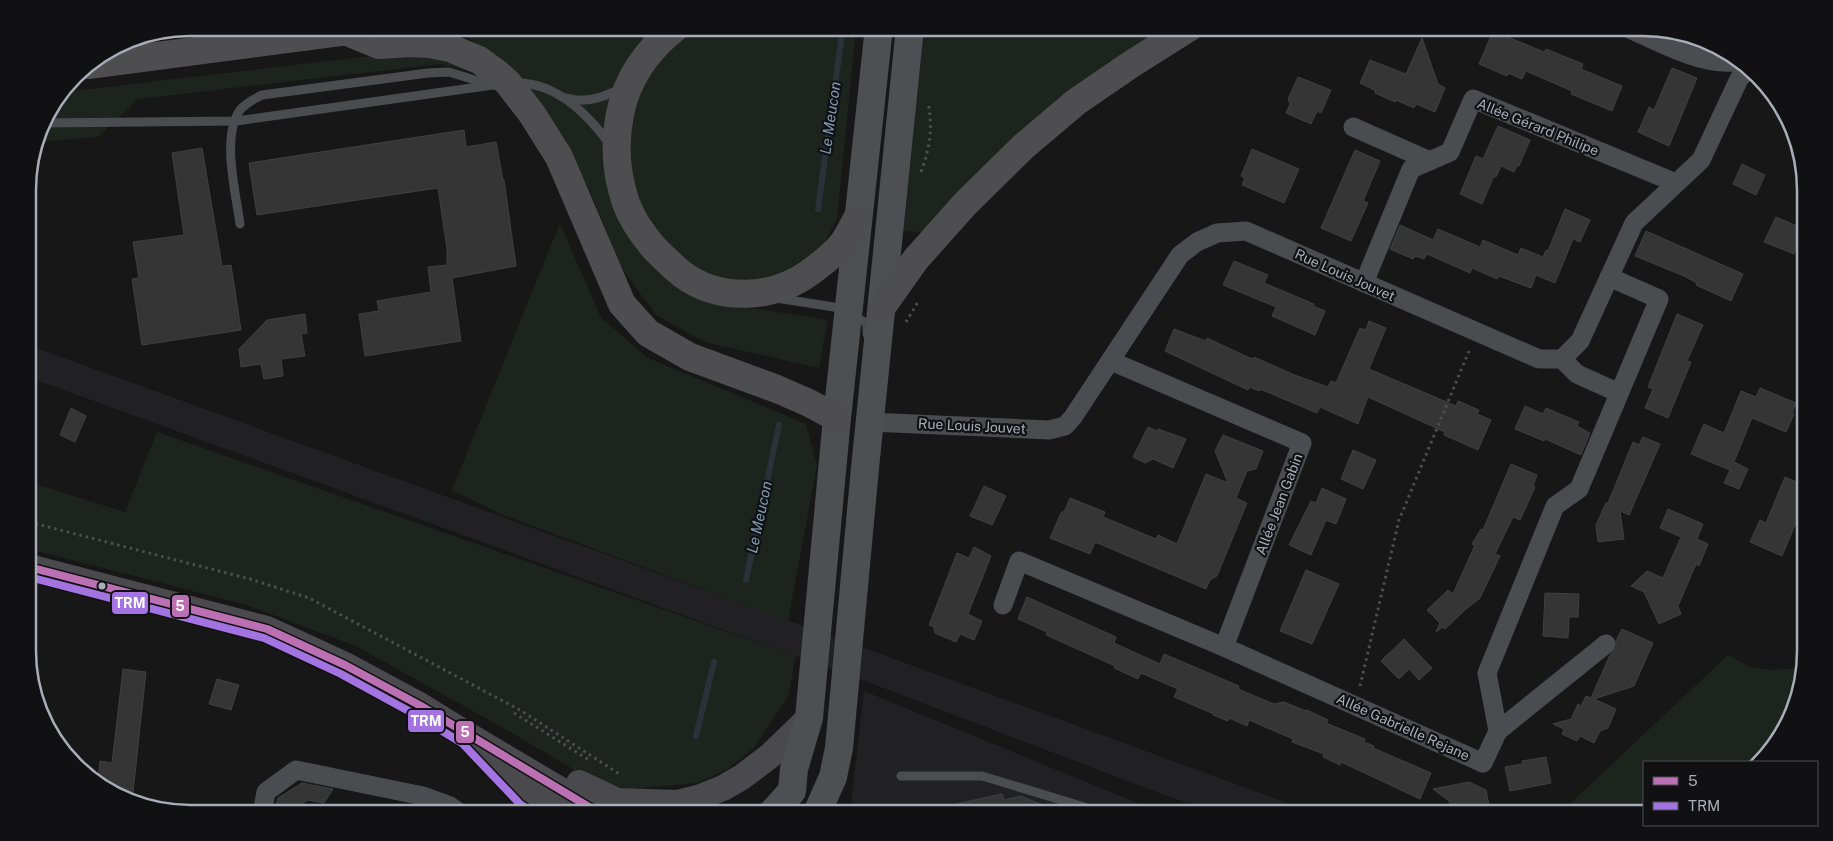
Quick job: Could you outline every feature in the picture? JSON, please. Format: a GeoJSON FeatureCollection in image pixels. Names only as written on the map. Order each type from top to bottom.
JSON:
{"type":"FeatureCollection","features":[{"type":"Feature","properties":{"kind":"highway"},"geometry":{"type":"LineString","coordinates":[[104,63],[307,36]]}},
{"type":"Feature","properties":{"kind":"highway"},"geometry":{"type":"LineString","coordinates":[[357,36],[379,45],[409,42],[430,44],[458,51],[479,60],[500,84],[532,114],[559,157],[622,304],[648,333],[690,357],[777,389],[837,418]]}},
{"type":"Feature","properties":{"kind":"highway"},"geometry":{"type":"LineString","coordinates":[[667,36],[651,50],[637,68],[628,85],[617,128],[616,154],[627,204],[636,223],[648,241],[664,259],[683,275],[706,287],[751,295],[771,291],[795,283],[816,268],[842,245],[858,217]]}},
{"type":"Feature","properties":{"kind":"highway"},"geometry":{"type":"LineString","coordinates":[[882,306],[916,259],[952,218],[1024,146],[1076,102],[1177,36]]}},
{"type":"Feature","properties":{"kind":"main road"},"geometry":{"type":"LineString","coordinates":[[780,805],[792,791],[794,769],[809,718],[837,418],[878,36]]}},
{"type":"Feature","properties":{"kind":"main road"},"geometry":{"type":"LineString","coordinates":[[821,805],[833,777],[839,748],[870,422],[870,364],[882,306],[909,36]]}},
{"type":"Feature","properties":{"kind":"main road"},"geometry":{"type":"LineString","coordinates":[[36,569],[267,629],[354,669],[421,706],[585,805]]}},
{"type":"Feature","properties":{"kind":"main road"},"geometry":{"type":"LineString","coordinates":[[468,735],[617,801],[677,803],[698,798],[723,788],[742,777],[771,755],[809,718]]}},
{"type":"Feature","properties":{"kind":"main road"},"geometry":{"type":"LineString","coordinates":[[468,735],[527,797],[538,805]]}},
{"type":"Feature","properties":{"kind":"main road"},"geometry":{"type":"LineString","coordinates":[[767,805],[780,785],[794,769]]}},
{"type":"Feature","properties":{"kind":"street"},"geometry":{"type":"LineString","coordinates":[[1645,36],[1690,55],[1715,61],[1727,62]]}},
{"type":"Feature","properties":{"kind":"street"},"geometry":{"type":"LineString","coordinates":[[1619,394],[1577,374],[1562,360],[1580,341],[1634,222],[1701,160],[1739,79],[1744,74]]}},
{"type":"Feature","properties":{"kind":"street","name":"Allée Gérard Philipe"},"geometry":{"type":"LineString","coordinates":[[1364,283],[1411,169],[1450,152],[1473,99],[1676,183]]}},
{"type":"Feature","properties":{"kind":"street"},"geometry":{"type":"LineString","coordinates":[[1354,126],[1430,161]]}},
{"type":"Feature","properties":{"kind":"street","name":"Rue Louis Jouvet"},"geometry":{"type":"LineString","coordinates":[[870,422],[926,423],[1049,430],[1065,426],[1073,417],[1180,256],[1197,242],[1217,233],[1246,231],[1539,360],[1562,360]]}},
{"type":"Feature","properties":{"kind":"street"},"geometry":{"type":"LineString","coordinates":[[1606,644],[1498,731],[1487,673],[1555,506],[1579,489],[1658,299],[1609,277]]}},
{"type":"Feature","properties":{"kind":"street","name":"Allée Jean Gabin"},"geometry":{"type":"LineString","coordinates":[[1111,360],[1302,443],[1224,647]]}},
{"type":"Feature","properties":{"kind":"street","name":"Allée Gabrielle Rejane"},"geometry":{"type":"LineString","coordinates":[[1003,605],[1019,561],[1224,647],[1483,763],[1498,731]]}},
{"type":"Feature","properties":{"kind":"street"},"geometry":{"type":"LineString","coordinates":[[264,805],[266,792],[296,770],[423,796],[447,805]]}},
{"type":"Feature","properties":{"kind":"lane"},"geometry":{"type":"LineString","coordinates":[[240,224],[230,156],[230,142],[240,111],[248,102],[262,95],[428,73],[448,72],[500,84]]}},
{"type":"Feature","properties":{"kind":"lane"},"geometry":{"type":"LineString","coordinates":[[52,123],[236,121],[500,84],[537,84],[576,101],[591,100],[605,96],[628,85]]}},
{"type":"Feature","properties":{"kind":"lane"},"geometry":{"type":"LineString","coordinates":[[566,98],[594,126],[616,154]]}},
{"type":"Feature","properties":{"kind":"lane"},"geometry":{"type":"LineString","coordinates":[[751,295],[834,306],[867,323],[866,340]]}},
{"type":"Feature","properties":{"kind":"lane"},"geometry":{"type":"LineString","coordinates":[[901,776],[982,776],[1076,804]]}},
{"type":"Feature","properties":{"kind":"path"},"geometry":{"type":"LineString","coordinates":[[1356,706],[1399,520],[1476,332]]}},
{"type":"Feature","properties":{"kind":"path"},"geometry":{"type":"LineString","coordinates":[[36,524],[250,578],[309,598],[520,710],[609,766],[627,780]]}},
{"type":"Feature","properties":{"kind":"shaded area"},"geometry":{"type":"Polygon","coordinates":[[[466,36],[855,36],[837,219],[824,244],[782,275],[757,281],[752,308],[828,320],[819,368],[705,342],[656,315],[620,266],[596,205],[564,138],[528,91],[494,57],[466,36]]]}},
{"type":"Feature","properties":{"kind":"shaded area"},"geometry":{"type":"Polygon","coordinates":[[[912,36],[1159,36],[923,232],[898,231],[912,36]]]}},
{"type":"Feature","properties":{"kind":"shaded area"},"geometry":{"type":"Polygon","coordinates":[[[422,50],[462,61],[465,70],[440,64],[138,99],[98,137],[44,141],[57,113],[72,91],[422,50]]]}},
{"type":"Feature","properties":{"kind":"shaded area"},"geometry":{"type":"Polygon","coordinates":[[[560,223],[601,318],[648,358],[806,424],[817,466],[788,621],[503,515],[452,490],[560,223]]]}},
{"type":"Feature","properties":{"kind":"shaded area"},"geometry":{"type":"Polygon","coordinates":[[[37,348],[1291,804],[1191,804],[873,684],[37,380],[37,348]]]}},
{"type":"Feature","properties":{"kind":"shaded area"},"geometry":{"type":"Polygon","coordinates":[[[157,432],[796,656],[788,696],[754,748],[728,769],[697,783],[610,791],[507,730],[356,646],[247,605],[36,551],[36,484],[125,512],[157,432]]]}},
{"type":"Feature","properties":{"kind":"shaded area"},"geometry":{"type":"Polygon","coordinates":[[[1728,655],[1750,667],[1773,670],[1795,668],[1792,691],[1785,710],[1765,745],[1750,761],[1643,761],[1643,804],[1570,804],[1728,655]]]}},
{"type":"Feature","properties":{"kind":"shaded area"},"geometry":{"type":"Polygon","coordinates":[[[864,691],[1141,804],[851,805],[864,691]]]}},
{"type":"Feature","properties":{"kind":"building"},"geometry":{"type":"Polygon","coordinates":[[[1491,36],[1505,36],[1544,52],[1546,49],[1583,64],[1581,69],[1622,86],[1612,111],[1571,94],[1572,91],[1526,71],[1522,79],[1508,73],[1507,76],[1479,64],[1491,36]]]}},
{"type":"Feature","properties":{"kind":"building"},"geometry":{"type":"Polygon","coordinates":[[[1422,38],[1438,84],[1445,88],[1435,112],[1416,104],[1414,108],[1396,100],[1395,102],[1375,93],[1376,91],[1360,83],[1370,60],[1406,74],[1422,38]]]}},
{"type":"Feature","properties":{"kind":"building"},"geometry":{"type":"Polygon","coordinates":[[[1672,68],[1697,78],[1669,146],[1638,132],[1649,107],[1654,110],[1672,68]]]}},
{"type":"Feature","properties":{"kind":"building"},"geometry":{"type":"Polygon","coordinates":[[[1298,77],[1331,90],[1321,113],[1317,111],[1311,124],[1286,113],[1290,104],[1288,99],[1298,77]]]}},
{"type":"Feature","properties":{"kind":"building"},"geometry":{"type":"Polygon","coordinates":[[[1498,126],[1530,140],[1519,166],[1517,165],[1514,172],[1501,166],[1496,177],[1494,176],[1482,204],[1460,194],[1476,156],[1483,159],[1498,126]]]}},
{"type":"Feature","properties":{"kind":"building"},"geometry":{"type":"Polygon","coordinates":[[[464,130],[466,147],[496,142],[504,180],[516,266],[452,278],[461,341],[365,356],[359,314],[379,311],[377,301],[431,292],[428,267],[447,265],[447,249],[438,188],[257,215],[249,163],[464,130]]]}},
{"type":"Feature","properties":{"kind":"building"},"geometry":{"type":"Polygon","coordinates":[[[202,148],[222,266],[231,265],[241,330],[142,345],[132,279],[139,278],[133,242],[184,235],[172,153],[202,148]]]}},
{"type":"Feature","properties":{"kind":"building"},"geometry":{"type":"Polygon","coordinates":[[[1252,149],[1299,169],[1284,203],[1242,185],[1245,178],[1241,176],[1252,149]]]}},
{"type":"Feature","properties":{"kind":"building"},"geometry":{"type":"Polygon","coordinates":[[[1355,150],[1380,161],[1363,201],[1368,203],[1351,241],[1321,228],[1355,150]]]}},
{"type":"Feature","properties":{"kind":"building"},"geometry":{"type":"Polygon","coordinates":[[[1742,164],[1765,175],[1756,195],[1733,184],[1742,164]]]}},
{"type":"Feature","properties":{"kind":"building"},"geometry":{"type":"Polygon","coordinates":[[[1565,209],[1590,220],[1580,242],[1573,239],[1555,283],[1536,275],[1531,288],[1499,276],[1497,279],[1472,268],[1470,273],[1427,254],[1424,259],[1415,256],[1413,259],[1390,249],[1400,225],[1433,240],[1438,229],[1480,247],[1483,240],[1518,255],[1521,248],[1543,257],[1546,250],[1548,251],[1565,209]]]}},
{"type":"Feature","properties":{"kind":"building"},"geometry":{"type":"Polygon","coordinates":[[[1776,217],[1797,226],[1797,246],[1794,254],[1764,242],[1776,217]]]}},
{"type":"Feature","properties":{"kind":"building"},"geometry":{"type":"Polygon","coordinates":[[[1646,231],[1743,274],[1731,301],[1696,285],[1697,283],[1684,276],[1635,256],[1646,231]]]}},
{"type":"Feature","properties":{"kind":"building"},"geometry":{"type":"Polygon","coordinates":[[[1234,261],[1268,275],[1264,283],[1314,304],[1313,306],[1325,311],[1315,335],[1272,316],[1276,307],[1223,285],[1234,261]]]}},
{"type":"Feature","properties":{"kind":"building"},"geometry":{"type":"Polygon","coordinates":[[[305,314],[307,333],[301,334],[305,356],[281,359],[283,376],[264,379],[261,364],[241,367],[239,349],[267,320],[305,314]]]}},
{"type":"Feature","properties":{"kind":"building"},"geometry":{"type":"Polygon","coordinates":[[[1677,314],[1703,325],[1687,361],[1691,362],[1668,418],[1645,408],[1653,389],[1648,387],[1677,314]]]}},
{"type":"Feature","properties":{"kind":"building"},"geometry":{"type":"Polygon","coordinates":[[[1369,321],[1386,328],[1369,369],[1456,406],[1458,401],[1479,410],[1477,414],[1491,420],[1478,450],[1444,435],[1445,432],[1368,397],[1358,424],[1320,407],[1317,413],[1260,389],[1259,391],[1249,387],[1248,390],[1165,351],[1174,329],[1206,341],[1207,338],[1252,359],[1254,357],[1328,387],[1331,381],[1336,383],[1360,328],[1366,330],[1369,321]]]}},
{"type":"Feature","properties":{"kind":"building"},"geometry":{"type":"Polygon","coordinates":[[[1760,388],[1796,403],[1792,413],[1794,414],[1786,432],[1752,418],[1734,462],[1748,469],[1739,489],[1724,483],[1730,470],[1691,454],[1704,424],[1724,433],[1741,391],[1756,397],[1760,388]]]}},
{"type":"Feature","properties":{"kind":"building"},"geometry":{"type":"Polygon","coordinates":[[[1525,406],[1543,414],[1546,408],[1579,422],[1577,426],[1590,433],[1581,455],[1545,439],[1544,441],[1515,429],[1525,406]]]}},
{"type":"Feature","properties":{"kind":"building"},"geometry":{"type":"Polygon","coordinates":[[[71,408],[86,416],[75,442],[60,435],[71,408]]]}},
{"type":"Feature","properties":{"kind":"building"},"geometry":{"type":"Polygon","coordinates":[[[1148,427],[1186,439],[1173,468],[1153,459],[1145,463],[1133,457],[1148,427]]]}},
{"type":"Feature","properties":{"kind":"building"},"geometry":{"type":"Polygon","coordinates":[[[1223,435],[1263,451],[1256,469],[1247,471],[1236,498],[1247,503],[1217,576],[1210,580],[1206,589],[1095,542],[1090,554],[1050,538],[1070,498],[1105,512],[1103,517],[1156,539],[1158,535],[1177,544],[1206,474],[1228,483],[1215,451],[1223,435]]]}},
{"type":"Feature","properties":{"kind":"building"},"geometry":{"type":"Polygon","coordinates":[[[1643,437],[1660,444],[1629,515],[1620,511],[1624,539],[1598,542],[1596,525],[1606,503],[1608,503],[1633,442],[1639,445],[1643,437]]]}},
{"type":"Feature","properties":{"kind":"building"},"geometry":{"type":"Polygon","coordinates":[[[1353,450],[1376,460],[1363,489],[1341,479],[1353,450]]]}},
{"type":"Feature","properties":{"kind":"building"},"geometry":{"type":"Polygon","coordinates":[[[1511,464],[1537,475],[1533,486],[1535,487],[1520,520],[1513,517],[1495,554],[1500,556],[1480,598],[1445,629],[1443,627],[1436,632],[1440,623],[1427,610],[1448,590],[1453,594],[1475,545],[1472,544],[1481,529],[1483,530],[1511,464]]]}},
{"type":"Feature","properties":{"kind":"building"},"geometry":{"type":"Polygon","coordinates":[[[1785,477],[1797,482],[1797,520],[1782,556],[1750,542],[1760,520],[1766,523],[1785,477]]]}},
{"type":"Feature","properties":{"kind":"building"},"geometry":{"type":"Polygon","coordinates":[[[984,486],[1006,496],[992,525],[970,516],[984,486]]]}},
{"type":"Feature","properties":{"kind":"building"},"geometry":{"type":"Polygon","coordinates":[[[1322,488],[1346,499],[1336,524],[1326,520],[1311,555],[1289,545],[1311,501],[1316,503],[1322,488]]]}},
{"type":"Feature","properties":{"kind":"building"},"geometry":{"type":"Polygon","coordinates":[[[1668,509],[1703,524],[1697,539],[1708,544],[1699,566],[1696,564],[1678,606],[1681,614],[1659,624],[1644,592],[1631,586],[1647,571],[1663,578],[1681,537],[1660,528],[1668,509]]]}},
{"type":"Feature","properties":{"kind":"building"},"geometry":{"type":"Polygon","coordinates":[[[974,547],[991,556],[968,614],[982,621],[974,640],[960,634],[956,642],[935,633],[934,627],[929,625],[957,553],[969,558],[974,547]]]}},
{"type":"Feature","properties":{"kind":"building"},"geometry":{"type":"Polygon","coordinates":[[[1306,570],[1339,584],[1312,644],[1280,631],[1306,570]]]}},
{"type":"Feature","properties":{"kind":"building"},"geometry":{"type":"Polygon","coordinates":[[[1545,593],[1579,594],[1578,617],[1569,617],[1568,638],[1543,636],[1545,593]]]}},
{"type":"Feature","properties":{"kind":"building"},"geometry":{"type":"Polygon","coordinates":[[[1027,597],[1116,637],[1114,643],[1160,664],[1164,654],[1239,686],[1238,689],[1274,704],[1284,702],[1307,710],[1328,720],[1326,723],[1365,739],[1364,742],[1374,746],[1373,748],[1431,773],[1420,799],[1341,762],[1340,765],[1323,757],[1324,754],[1292,742],[1293,739],[1249,720],[1247,726],[1229,718],[1228,721],[1213,715],[1174,697],[1178,689],[1141,673],[1138,679],[1114,668],[1115,666],[1046,635],[1047,632],[1018,619],[1027,597]]]}},
{"type":"Feature","properties":{"kind":"building"},"geometry":{"type":"Polygon","coordinates":[[[1622,629],[1653,643],[1634,686],[1594,699],[1616,709],[1608,728],[1600,731],[1594,743],[1580,736],[1577,741],[1562,734],[1564,729],[1553,724],[1571,719],[1578,704],[1581,706],[1586,696],[1591,698],[1610,655],[1616,648],[1616,641],[1622,629]]]}},
{"type":"Feature","properties":{"kind":"building"},"geometry":{"type":"Polygon","coordinates":[[[1404,639],[1432,668],[1419,680],[1409,669],[1399,679],[1381,661],[1404,639]]]}},
{"type":"Feature","properties":{"kind":"building"},"geometry":{"type":"Polygon","coordinates":[[[123,669],[146,672],[133,794],[98,775],[100,761],[112,763],[123,669]]]}},
{"type":"Feature","properties":{"kind":"building"},"geometry":{"type":"Polygon","coordinates":[[[217,679],[239,685],[231,710],[209,704],[217,679]]]}},
{"type":"Feature","properties":{"kind":"building"},"geometry":{"type":"Polygon","coordinates":[[[1546,757],[1551,783],[1510,791],[1505,767],[1523,764],[1522,761],[1546,757]]]}},
{"type":"Feature","properties":{"kind":"building"},"geometry":{"type":"Polygon","coordinates":[[[1469,782],[1486,790],[1489,804],[1450,804],[1449,801],[1433,789],[1469,782]]]}},
{"type":"Feature","properties":{"kind":"building"},"geometry":{"type":"Polygon","coordinates":[[[302,783],[333,789],[324,803],[308,800],[300,805],[276,805],[278,798],[302,783]]]}},
{"type":"Feature","properties":{"kind":"building"},"geometry":{"type":"Polygon","coordinates":[[[1002,794],[1004,800],[1021,796],[1041,804],[954,804],[1002,794]]]}},
{"type":"Feature","properties":{"kind":"waterway","name":"Le Meucon"},"geometry":{"type":"LineString","coordinates":[[818,209],[842,36]]}},
{"type":"Feature","properties":{"kind":"waterway","name":"Le Meucon"},"geometry":{"type":"LineString","coordinates":[[746,580],[779,425]]}},
{"type":"Feature","properties":{"kind":"waterway","name":"Le Meucon"},"geometry":{"type":"LineString","coordinates":[[696,736],[714,662]]}},
{"type":"Feature","properties":{"kind":"transit line","name":"5"},"geometry":{"type":"LineString","coordinates":[[36,569],[267,629],[345,665],[421,706],[585,805]]}},
{"type":"Feature","properties":{"kind":"transit line","name":"TRM"},"geometry":{"type":"LineString","coordinates":[[36,579],[264,638],[341,674],[416,715],[462,743],[521,805]]}}]}
